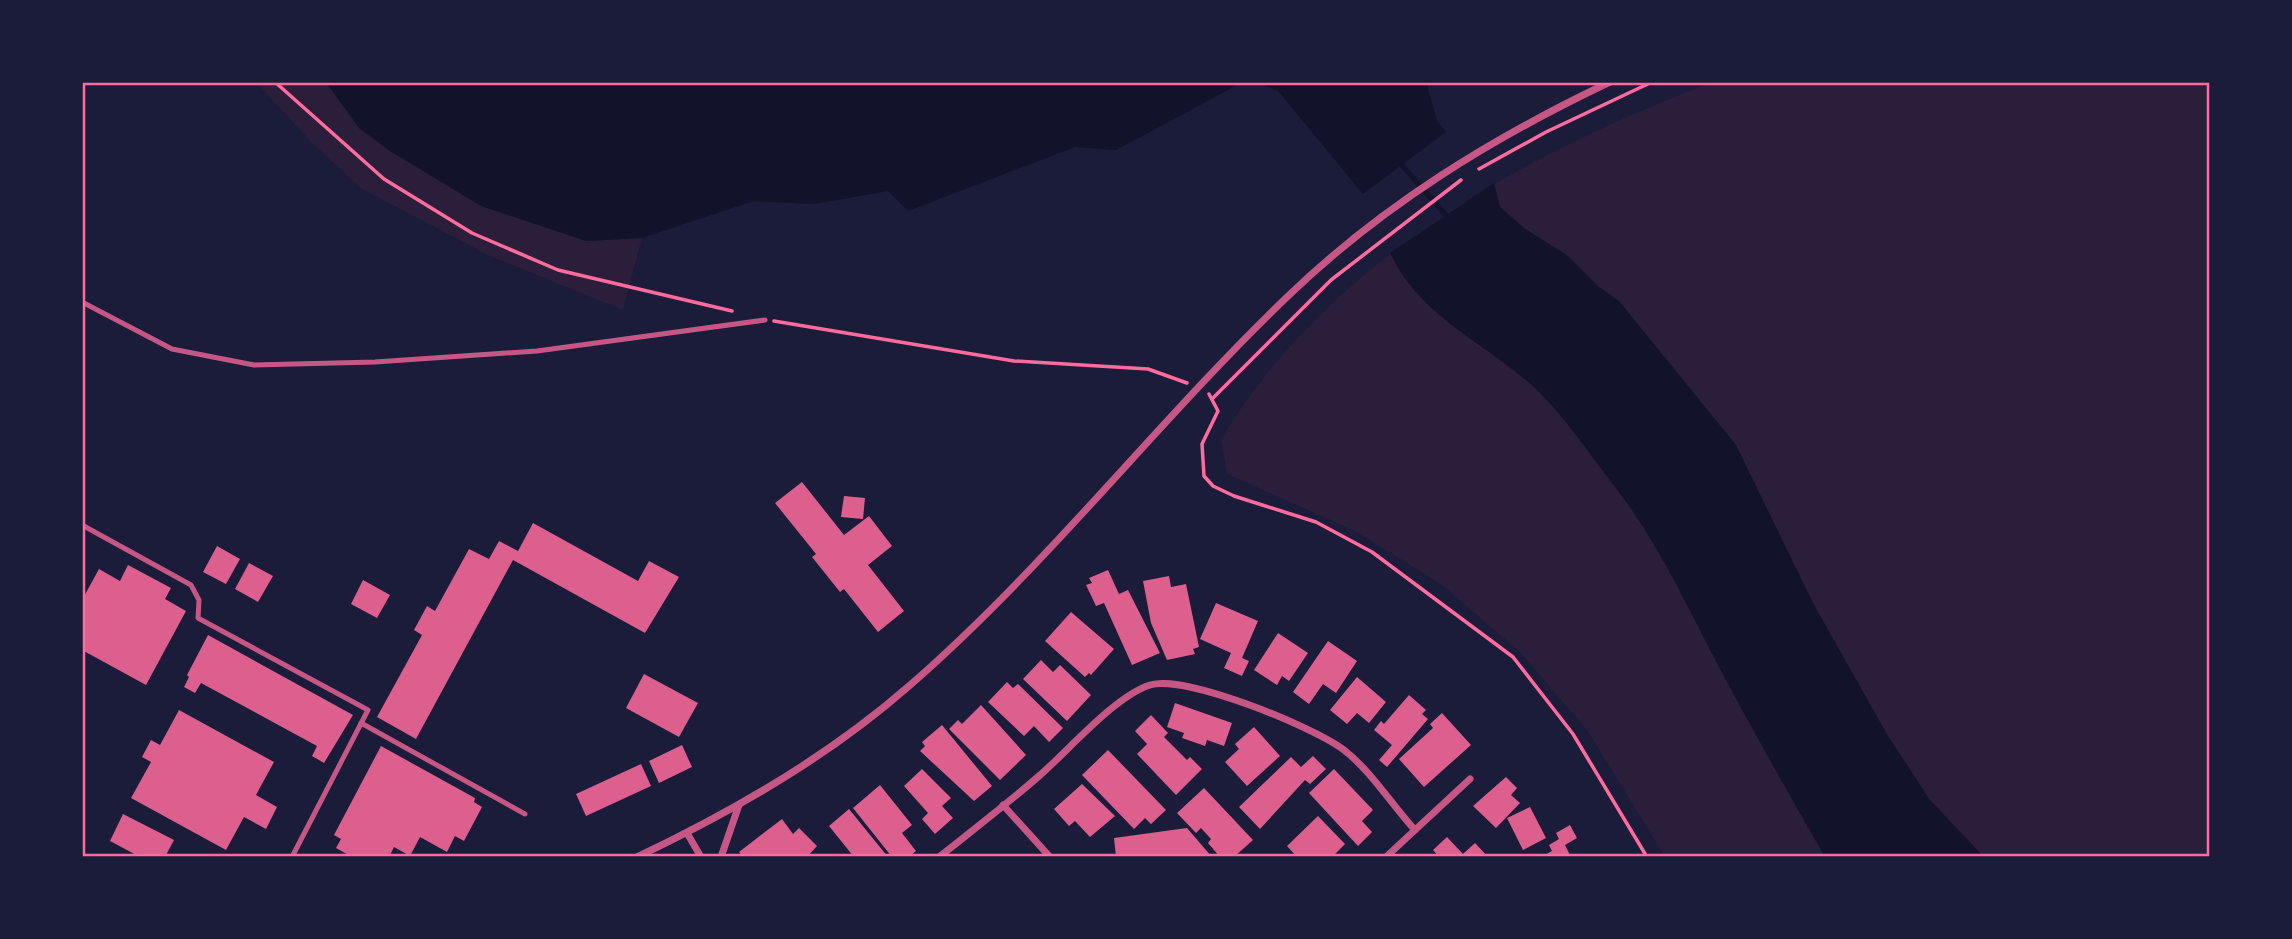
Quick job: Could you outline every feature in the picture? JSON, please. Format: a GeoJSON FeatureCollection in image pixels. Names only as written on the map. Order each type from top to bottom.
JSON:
{"type":"FeatureCollection","features":[{"type":"Feature","properties":{"kind":"street"},"geometry":{"type":"LineString","coordinates":[[637,857],[740,805],[836,743],[906,688],[972,630],[1199,387],[1288,296],[1366,230],[1459,162],[1505,134],[1610,82]]}},
{"type":"Feature","properties":{"kind":"street"},"geometry":{"type":"LineString","coordinates":[[939,857],[1124,700],[1150,685],[1166,682],[1196,687],[1329,740],[1347,752],[1415,830]]}},
{"type":"Feature","properties":{"kind":"street"},"geometry":{"type":"LineString","coordinates":[[1386,857],[1471,779]]}},
{"type":"Feature","properties":{"kind":"street"},"geometry":{"type":"LineString","coordinates":[[721,857],[740,805]]}},
{"type":"Feature","properties":{"kind":"street"},"geometry":{"type":"LineString","coordinates":[[1003,805],[1050,857]]}},
{"type":"Feature","properties":{"kind":"street"},"geometry":{"type":"LineString","coordinates":[[687,833],[701,857]]}},
{"type":"Feature","properties":{"kind":"lane"},"geometry":{"type":"LineString","coordinates":[[82,302],[172,349],[254,365],[375,362],[537,351],[765,320]]}},
{"type":"Feature","properties":{"kind":"lane"},"geometry":{"type":"LineString","coordinates":[[82,525],[191,585],[199,600],[198,618],[368,710],[292,857]]}},
{"type":"Feature","properties":{"kind":"lane"},"geometry":{"type":"LineString","coordinates":[[361,723],[526,814]]}},
{"type":"Feature","properties":{"kind":"path"},"geometry":{"type":"LineString","coordinates":[[275,82],[384,179],[472,233],[558,270],[739,313]]}},
{"type":"Feature","properties":{"kind":"path"},"geometry":{"type":"LineString","coordinates":[[1213,398],[1300,308],[1374,244],[1468,175],[1546,132],[1652,82]]}},
{"type":"Feature","properties":{"kind":"path"},"geometry":{"type":"LineString","coordinates":[[765,320],[1014,361],[1148,369],[1199,387],[1213,398],[1217,411],[1202,444],[1204,477],[1213,486],[1234,496],[1316,522],[1372,552],[1513,657],[1573,734],[1647,857]]}},
{"type":"Feature","properties":{"kind":"shaded area"},"geometry":{"type":"Polygon","coordinates":[[[256,82],[326,82],[359,128],[390,151],[586,241],[642,238],[623,310],[490,256],[362,189],[313,144],[256,82]]]}},
{"type":"Feature","properties":{"kind":"shaded area"},"geometry":{"type":"Polygon","coordinates":[[[326,82],[1243,82],[1116,150],[1075,147],[908,211],[888,191],[814,204],[754,201],[642,238],[586,241],[481,206],[390,151],[359,128],[326,82]]]}},
{"type":"Feature","properties":{"kind":"shaded area"},"geometry":{"type":"Polygon","coordinates":[[[1257,82],[1426,82],[1437,121],[1446,132],[1363,194],[1278,91],[1257,82]]]}},
{"type":"Feature","properties":{"kind":"shaded area"},"geometry":{"type":"Polygon","coordinates":[[[1713,82],[2210,82],[2210,857],[1665,857],[1587,730],[1520,652],[1442,585],[1355,531],[1227,474],[1221,439],[1265,376],[1317,318],[1374,267],[1436,221],[1502,180],[1571,143],[1713,82]]]}},
{"type":"Feature","properties":{"kind":"shaded area"},"geometry":{"type":"Polygon","coordinates":[[[1494,183],[1500,207],[1524,228],[1568,256],[1599,287],[1619,301],[1736,445],[1813,603],[1888,736],[1930,800],[1984,857],[1825,857],[1745,715],[1671,575],[1631,508],[1579,438],[1539,392],[1438,314],[1403,276],[1390,253],[1494,183]]]}},
{"type":"Feature","properties":{"kind":"building"},"geometry":{"type":"Polygon","coordinates":[[[802,482],[844,535],[869,516],[892,546],[868,565],[904,611],[878,632],[844,589],[840,592],[812,557],[816,554],[775,503],[802,482]]]}},
{"type":"Feature","properties":{"kind":"building"},"geometry":{"type":"Polygon","coordinates":[[[844,496],[865,498],[863,519],[841,517],[844,496]]]}},
{"type":"Feature","properties":{"kind":"building"},"geometry":{"type":"Polygon","coordinates":[[[533,523],[638,581],[649,561],[679,577],[645,633],[513,560],[416,739],[377,717],[422,635],[414,630],[427,606],[435,611],[469,549],[489,559],[499,541],[518,551],[533,523]]]}},
{"type":"Feature","properties":{"kind":"building"},"geometry":{"type":"Polygon","coordinates":[[[217,546],[240,559],[226,584],[203,572],[217,546]]]}},
{"type":"Feature","properties":{"kind":"building"},"geometry":{"type":"Polygon","coordinates":[[[249,563],[273,576],[258,602],[235,589],[249,563]]]}},
{"type":"Feature","properties":{"kind":"building"},"geometry":{"type":"Polygon","coordinates":[[[128,565],[171,588],[165,599],[186,611],[146,685],[82,650],[82,600],[99,569],[120,581],[128,565]]]}},
{"type":"Feature","properties":{"kind":"building"},"geometry":{"type":"Polygon","coordinates":[[[1108,570],[1119,594],[1128,590],[1160,653],[1132,665],[1104,603],[1096,606],[1086,585],[1092,583],[1089,578],[1108,570]]]}},
{"type":"Feature","properties":{"kind":"building"},"geometry":{"type":"Polygon","coordinates":[[[1169,576],[1171,587],[1186,584],[1199,647],[1193,649],[1195,654],[1167,660],[1151,623],[1143,581],[1169,576]]]}},
{"type":"Feature","properties":{"kind":"building"},"geometry":{"type":"Polygon","coordinates":[[[363,580],[390,595],[377,618],[351,604],[363,580]]]}},
{"type":"Feature","properties":{"kind":"building"},"geometry":{"type":"Polygon","coordinates":[[[1216,603],[1258,621],[1242,658],[1249,661],[1242,676],[1224,668],[1231,653],[1200,639],[1216,603]]]}},
{"type":"Feature","properties":{"kind":"building"},"geometry":{"type":"Polygon","coordinates":[[[1071,612],[1114,649],[1091,675],[1089,673],[1085,677],[1045,641],[1071,612]]]}},
{"type":"Feature","properties":{"kind":"building"},"geometry":{"type":"Polygon","coordinates":[[[1278,633],[1308,653],[1289,681],[1282,676],[1277,685],[1254,670],[1278,633]]]}},
{"type":"Feature","properties":{"kind":"building"},"geometry":{"type":"Polygon","coordinates":[[[208,635],[353,715],[324,763],[312,756],[317,746],[201,683],[195,693],[184,687],[189,677],[187,675],[208,635]]]}},
{"type":"Feature","properties":{"kind":"building"},"geometry":{"type":"Polygon","coordinates":[[[1328,641],[1357,661],[1336,693],[1323,684],[1309,704],[1293,692],[1328,641]]]}},
{"type":"Feature","properties":{"kind":"building"},"geometry":{"type":"Polygon","coordinates":[[[1041,660],[1053,672],[1060,665],[1091,695],[1067,721],[1023,679],[1041,660]]]}},
{"type":"Feature","properties":{"kind":"building"},"geometry":{"type":"Polygon","coordinates":[[[644,674],[698,703],[679,737],[626,708],[644,674]]]}},
{"type":"Feature","properties":{"kind":"building"},"geometry":{"type":"Polygon","coordinates":[[[1357,677],[1386,702],[1369,723],[1357,713],[1347,724],[1330,710],[1357,677]]]}},
{"type":"Feature","properties":{"kind":"building"},"geometry":{"type":"Polygon","coordinates":[[[1007,682],[1013,688],[1018,684],[1063,728],[1049,742],[1034,726],[1024,736],[988,702],[1007,682]]]}},
{"type":"Feature","properties":{"kind":"building"},"geometry":{"type":"Polygon","coordinates":[[[1409,695],[1426,710],[1422,714],[1428,719],[1387,767],[1379,760],[1392,745],[1374,730],[1381,721],[1384,724],[1409,695]]]}},
{"type":"Feature","properties":{"kind":"building"},"geometry":{"type":"Polygon","coordinates":[[[1175,703],[1232,723],[1224,746],[1207,740],[1205,746],[1182,738],[1184,733],[1167,727],[1175,703]]]}},
{"type":"Feature","properties":{"kind":"building"},"geometry":{"type":"Polygon","coordinates":[[[981,705],[1026,755],[1000,780],[949,729],[958,720],[962,724],[981,705]]]}},
{"type":"Feature","properties":{"kind":"building"},"geometry":{"type":"Polygon","coordinates":[[[179,710],[274,762],[256,795],[277,807],[266,829],[244,817],[226,850],[131,798],[151,762],[142,757],[151,740],[160,745],[179,710]]]}},
{"type":"Feature","properties":{"kind":"building"},"geometry":{"type":"Polygon","coordinates":[[[1442,713],[1471,745],[1424,787],[1399,759],[1433,728],[1430,724],[1442,713]]]}},
{"type":"Feature","properties":{"kind":"building"},"geometry":{"type":"Polygon","coordinates":[[[1151,715],[1168,733],[1164,737],[1187,760],[1190,757],[1202,769],[1176,795],[1137,754],[1147,744],[1135,731],[1151,715]]]}},
{"type":"Feature","properties":{"kind":"building"},"geometry":{"type":"Polygon","coordinates":[[[942,725],[992,786],[974,801],[920,751],[925,746],[922,742],[942,725]]]}},
{"type":"Feature","properties":{"kind":"building"},"geometry":{"type":"Polygon","coordinates":[[[1254,727],[1280,756],[1247,786],[1225,762],[1239,749],[1235,744],[1254,727]]]}},
{"type":"Feature","properties":{"kind":"building"},"geometry":{"type":"Polygon","coordinates":[[[682,745],[692,767],[659,783],[649,761],[682,745]]]}},
{"type":"Feature","properties":{"kind":"building"},"geometry":{"type":"Polygon","coordinates":[[[381,746],[475,798],[474,802],[482,807],[464,841],[455,836],[447,852],[420,837],[410,856],[394,847],[389,857],[352,857],[336,848],[341,839],[334,835],[381,746]]]}},
{"type":"Feature","properties":{"kind":"building"},"geometry":{"type":"Polygon","coordinates":[[[1108,750],[1166,810],[1151,824],[1145,818],[1134,829],[1082,775],[1108,750]]]}},
{"type":"Feature","properties":{"kind":"building"},"geometry":{"type":"Polygon","coordinates":[[[1313,756],[1326,769],[1310,784],[1305,780],[1260,829],[1239,807],[1291,757],[1301,767],[1313,756]]]}},
{"type":"Feature","properties":{"kind":"building"},"geometry":{"type":"Polygon","coordinates":[[[641,764],[651,786],[586,816],[576,794],[641,764]]]}},
{"type":"Feature","properties":{"kind":"building"},"geometry":{"type":"Polygon","coordinates":[[[922,769],[951,798],[942,806],[953,818],[935,834],[922,819],[928,813],[904,786],[922,769]]]}},
{"type":"Feature","properties":{"kind":"building"},"geometry":{"type":"Polygon","coordinates":[[[1334,769],[1373,810],[1362,821],[1372,832],[1358,846],[1309,793],[1334,769]]]}},
{"type":"Feature","properties":{"kind":"building"},"geometry":{"type":"Polygon","coordinates":[[[1506,777],[1517,788],[1511,795],[1520,803],[1496,828],[1473,806],[1506,777]]]}},
{"type":"Feature","properties":{"kind":"building"},"geometry":{"type":"Polygon","coordinates":[[[1082,784],[1115,816],[1090,837],[1075,821],[1069,826],[1054,809],[1082,784]]]}},
{"type":"Feature","properties":{"kind":"building"},"geometry":{"type":"Polygon","coordinates":[[[880,785],[912,825],[902,833],[916,851],[909,857],[892,857],[853,808],[880,785]]]}},
{"type":"Feature","properties":{"kind":"building"},"geometry":{"type":"Polygon","coordinates":[[[1204,788],[1253,840],[1234,857],[1220,857],[1208,843],[1211,839],[1201,828],[1196,833],[1177,813],[1204,788]]]}},
{"type":"Feature","properties":{"kind":"building"},"geometry":{"type":"Polygon","coordinates":[[[1530,807],[1546,838],[1523,850],[1507,818],[1530,807]]]}},
{"type":"Feature","properties":{"kind":"building"},"geometry":{"type":"Polygon","coordinates":[[[849,809],[888,857],[854,857],[829,826],[849,809]]]}},
{"type":"Feature","properties":{"kind":"building"},"geometry":{"type":"Polygon","coordinates":[[[123,814],[174,840],[165,857],[140,857],[110,841],[123,814]]]}},
{"type":"Feature","properties":{"kind":"building"},"geometry":{"type":"Polygon","coordinates":[[[1318,816],[1345,844],[1335,854],[1338,857],[1297,857],[1287,846],[1318,816]]]}},
{"type":"Feature","properties":{"kind":"building"},"geometry":{"type":"Polygon","coordinates":[[[782,819],[793,834],[799,828],[817,846],[807,857],[743,857],[739,852],[782,819]]]}},
{"type":"Feature","properties":{"kind":"building"},"geometry":{"type":"Polygon","coordinates":[[[1570,825],[1577,838],[1565,845],[1571,857],[1541,857],[1552,851],[1549,845],[1559,839],[1556,833],[1570,825]]]}},
{"type":"Feature","properties":{"kind":"building"},"geometry":{"type":"Polygon","coordinates":[[[1187,828],[1212,857],[1116,857],[1114,838],[1187,828]]]}},
{"type":"Feature","properties":{"kind":"building"},"geometry":{"type":"Polygon","coordinates":[[[1447,837],[1463,854],[1475,843],[1488,857],[1439,857],[1433,850],[1447,837]]]}},
{"type":"Feature","properties":{"kind":"waterway"},"geometry":{"type":"LineString","coordinates":[[1402,165],[1451,221]]}}]}
